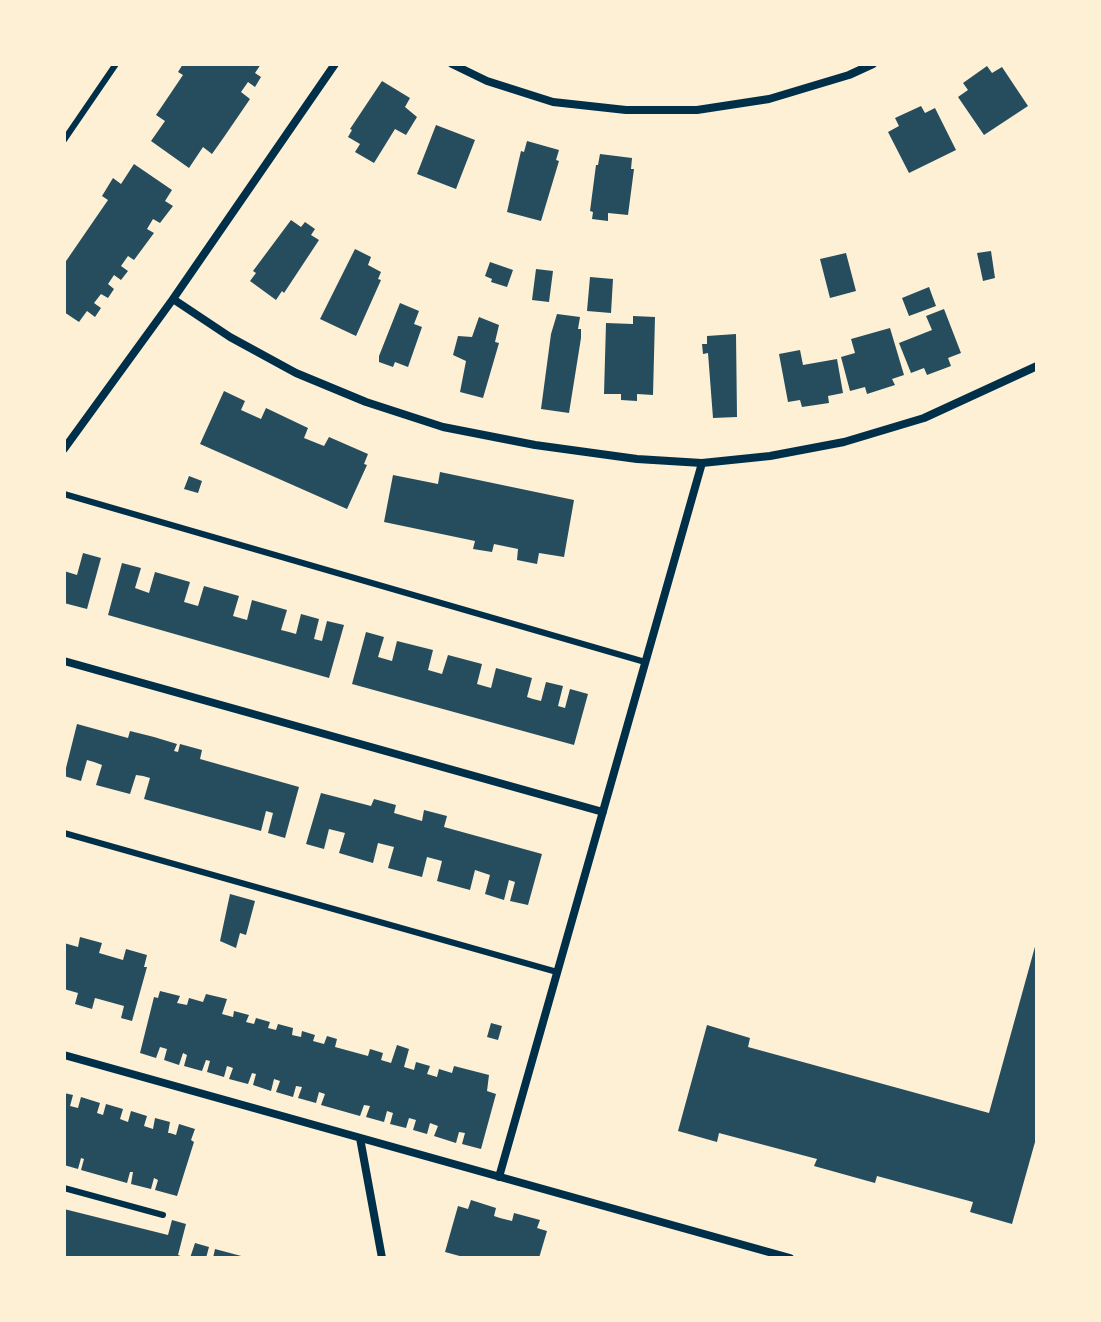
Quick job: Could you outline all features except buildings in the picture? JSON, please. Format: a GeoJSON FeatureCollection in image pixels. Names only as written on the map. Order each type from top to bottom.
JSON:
{"type":"FeatureCollection","features":[{"type":"Feature","properties":{"kind":"street"},"geometry":{"type":"LineString","coordinates":[[64,449],[173,299],[335,64]]}},
{"type":"Feature","properties":{"kind":"street"},"geometry":{"type":"LineString","coordinates":[[452,64],[487,81],[553,102],[626,110],[697,110],[769,99],[849,75],[873,64]]}},
{"type":"Feature","properties":{"kind":"street"},"geometry":{"type":"LineString","coordinates":[[173,299],[230,337],[296,373],[366,402],[443,427],[535,445],[637,459],[702,463],[770,456],[844,442],[924,418],[1037,366]]}},
{"type":"Feature","properties":{"kind":"street"},"geometry":{"type":"LineString","coordinates":[[499,1177],[702,463]]}},
{"type":"Feature","properties":{"kind":"street"},"geometry":{"type":"LineString","coordinates":[[64,661],[603,812]]}},
{"type":"Feature","properties":{"kind":"street"},"geometry":{"type":"LineString","coordinates":[[64,1055],[790,1258]]}},
{"type":"Feature","properties":{"kind":"street"},"geometry":{"type":"LineString","coordinates":[[360,1138],[382,1258]]}},
{"type":"Feature","properties":{"kind":"lane"},"geometry":{"type":"LineString","coordinates":[[64,140],[116,64]]}},
{"type":"Feature","properties":{"kind":"lane"},"geometry":{"type":"LineString","coordinates":[[64,494],[645,662]]}},
{"type":"Feature","properties":{"kind":"lane"},"geometry":{"type":"LineString","coordinates":[[64,833],[557,972]]}},
{"type":"Feature","properties":{"kind":"lane"},"geometry":{"type":"LineString","coordinates":[[64,1188],[163,1215]]}}]}
